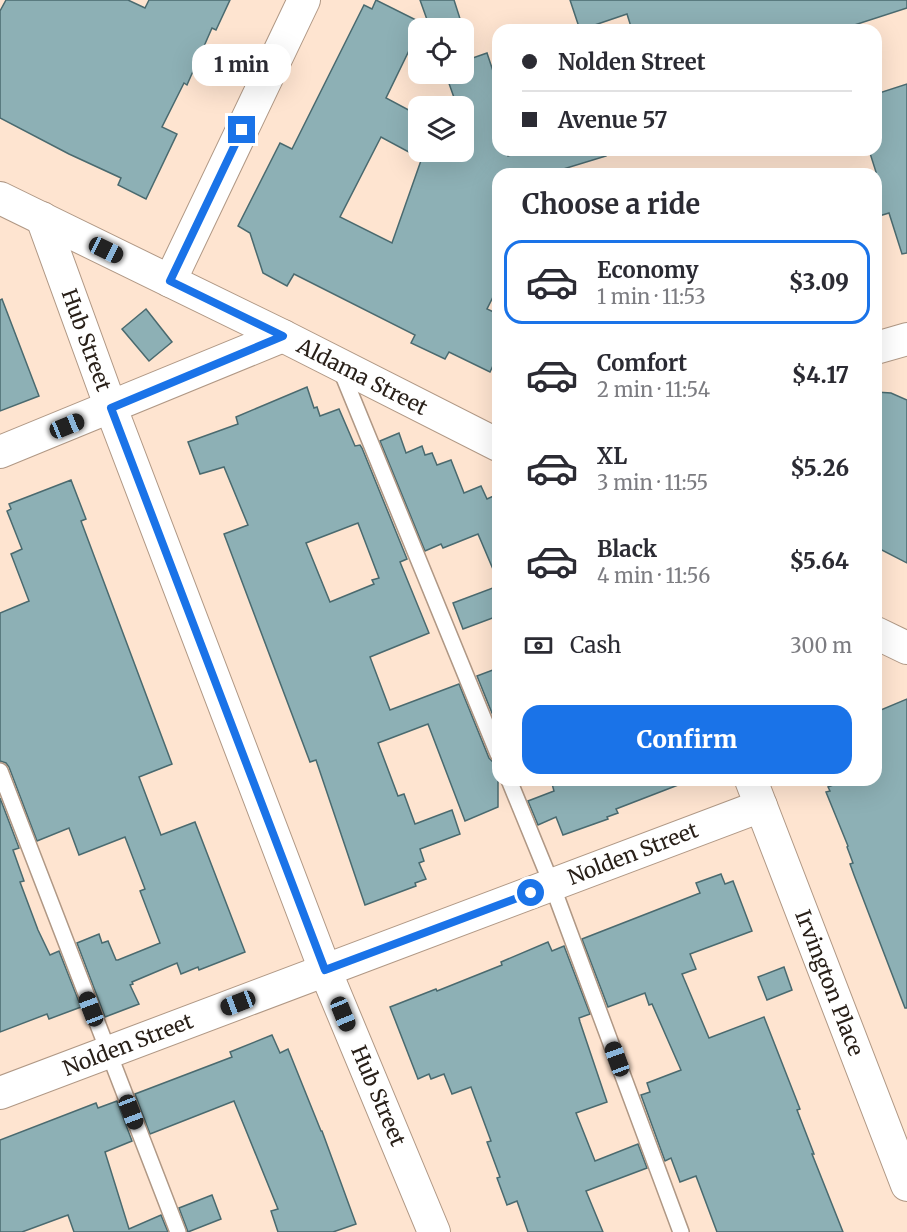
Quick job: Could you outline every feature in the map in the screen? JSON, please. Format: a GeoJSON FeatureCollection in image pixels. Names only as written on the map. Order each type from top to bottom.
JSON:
{"type":"FeatureCollection","features":[{"type":"Feature","properties":{"kind":"street"},"geometry":{"type":"LineString","coordinates":[[170,281],[304,0]]}},
{"type":"Feature","properties":{"kind":"street","name":"Aldama Street"},"geometry":{"type":"LineString","coordinates":[[0,198],[283,336],[492,442]]}},
{"type":"Feature","properties":{"kind":"street","name":"Hub Street"},"geometry":{"type":"LineString","coordinates":[[42,218],[111,408],[325,970],[434,1232]]}},
{"type":"Feature","properties":{"kind":"street"},"geometry":{"type":"LineString","coordinates":[[0,452],[283,336]]}},
{"type":"Feature","properties":{"kind":"street"},"geometry":{"type":"LineString","coordinates":[[882,346],[907,339]]}},
{"type":"Feature","properties":{"kind":"street"},"geometry":{"type":"LineString","coordinates":[[882,636],[907,648]]}},
{"type":"Feature","properties":{"kind":"street","name":"Nolden Street"},"geometry":{"type":"LineString","coordinates":[[0,1093],[552,885],[756,793]]}},
{"type":"Feature","properties":{"kind":"street","name":"Irvington Place"},"geometry":{"type":"LineString","coordinates":[[756,793],[907,1185]]}},
{"type":"Feature","properties":{"kind":"lane"},"geometry":{"type":"LineString","coordinates":[[338,364],[492,739]]}},
{"type":"Feature","properties":{"kind":"lane"},"geometry":{"type":"LineString","coordinates":[[0,771],[178,1232]]}},
{"type":"Feature","properties":{"kind":"lane"},"geometry":{"type":"LineString","coordinates":[[511,786],[552,885],[681,1232]]}},
{"type":"Feature","properties":{"kind":"building"},"geometry":{"type":"Polygon","coordinates":[[[6,0],[128,0],[145,8],[149,0],[230,0],[216,30],[212,28],[187,85],[184,83],[162,127],[177,134],[146,199],[118,185],[121,178],[0,118],[0,11],[6,0]]]}},
{"type":"Feature","properties":{"kind":"building"},"geometry":{"type":"Polygon","coordinates":[[[376,0],[412,18],[408,18],[408,53],[386,98],[408,110],[408,152],[381,137],[340,217],[392,243],[420,162],[474,162],[474,96],[453,96],[449,84],[474,84],[474,58],[487,53],[492,68],[492,156],[606,156],[567,168],[492,168],[492,299],[487,309],[492,311],[492,368],[490,372],[449,352],[445,359],[411,343],[415,335],[294,274],[287,286],[263,273],[250,233],[238,226],[280,143],[292,149],[364,5],[372,9],[376,0]]]}},
{"type":"Feature","properties":{"kind":"building"},"geometry":{"type":"Polygon","coordinates":[[[420,0],[454,0],[460,18],[426,18],[420,0]]]}},
{"type":"Feature","properties":{"kind":"building"},"geometry":{"type":"Polygon","coordinates":[[[570,0],[907,0],[907,8],[858,24],[630,24],[627,14],[598,24],[578,24],[570,0]]]}},
{"type":"Feature","properties":{"kind":"building"},"geometry":{"type":"Polygon","coordinates":[[[907,84],[907,253],[902,254],[889,213],[882,215],[882,168],[875,168],[871,156],[882,156],[882,92],[907,84]]]}},
{"type":"Feature","properties":{"kind":"building"},"geometry":{"type":"Polygon","coordinates":[[[2,299],[39,396],[0,411],[0,300],[2,299]]]}},
{"type":"Feature","properties":{"kind":"building"},"geometry":{"type":"Polygon","coordinates":[[[146,309],[172,342],[149,361],[122,329],[146,309]]]}},
{"type":"Feature","properties":{"kind":"building"},"geometry":{"type":"Polygon","coordinates":[[[307,387],[314,408],[317,407],[320,416],[339,409],[355,446],[360,445],[362,448],[407,559],[400,562],[429,633],[370,657],[390,710],[459,684],[492,761],[492,786],[498,786],[498,807],[465,821],[428,724],[378,743],[398,796],[404,794],[415,824],[452,810],[460,834],[420,849],[424,861],[419,863],[426,879],[415,883],[416,886],[365,905],[316,760],[310,762],[224,534],[248,525],[224,467],[200,474],[188,442],[238,424],[236,417],[307,387]],[[358,523],[306,543],[330,602],[374,584],[372,580],[379,578],[358,523]]]}},
{"type":"Feature","properties":{"kind":"building"},"geometry":{"type":"Polygon","coordinates":[[[882,392],[891,393],[907,400],[907,563],[882,550],[882,392]]]}},
{"type":"Feature","properties":{"kind":"building"},"geometry":{"type":"Polygon","coordinates":[[[399,433],[406,453],[422,446],[425,455],[432,453],[437,465],[451,460],[464,493],[481,486],[487,499],[492,497],[492,567],[478,534],[443,548],[441,544],[425,551],[380,441],[399,433]]]}},
{"type":"Feature","properties":{"kind":"building"},"geometry":{"type":"Polygon","coordinates":[[[71,480],[86,519],[81,521],[172,764],[139,777],[161,835],[195,822],[245,952],[199,970],[198,967],[181,974],[177,963],[132,982],[133,984],[130,985],[139,1004],[105,1017],[77,943],[99,934],[102,943],[108,941],[118,960],[160,943],[140,891],[145,889],[125,837],[79,855],[69,828],[37,841],[9,767],[0,761],[0,613],[29,601],[11,554],[22,549],[7,511],[11,509],[9,504],[71,480]]]}},
{"type":"Feature","properties":{"kind":"building"},"geometry":{"type":"Polygon","coordinates":[[[492,588],[492,618],[463,629],[453,603],[492,588]]]}},
{"type":"Feature","properties":{"kind":"building"},"geometry":{"type":"Polygon","coordinates":[[[492,670],[492,713],[477,676],[492,670]]]}},
{"type":"Feature","properties":{"kind":"building"},"geometry":{"type":"Polygon","coordinates":[[[907,699],[907,1008],[905,1008],[854,875],[848,846],[826,792],[830,791],[828,787],[831,786],[882,786],[882,709],[907,699]]]}},
{"type":"Feature","properties":{"kind":"building"},"geometry":{"type":"Polygon","coordinates":[[[553,786],[676,786],[616,809],[618,813],[607,817],[608,819],[563,835],[556,817],[538,825],[528,801],[554,791],[553,786]]]}},
{"type":"Feature","properties":{"kind":"building"},"geometry":{"type":"Polygon","coordinates":[[[0,798],[19,848],[13,850],[24,881],[20,882],[38,930],[50,955],[59,951],[81,1007],[49,1019],[47,1014],[0,1032],[0,798]]]}},
{"type":"Feature","properties":{"kind":"building"},"geometry":{"type":"Polygon","coordinates":[[[721,874],[725,884],[733,881],[752,931],[690,954],[696,969],[682,974],[709,1038],[764,1017],[800,1109],[797,1110],[814,1154],[812,1154],[843,1232],[717,1232],[696,1176],[680,1182],[671,1158],[665,1161],[641,1095],[650,1092],[647,1083],[681,1070],[652,1004],[649,1005],[645,993],[608,1007],[582,939],[700,893],[696,883],[721,874]]]}},
{"type":"Feature","properties":{"kind":"building"},"geometry":{"type":"Polygon","coordinates":[[[548,942],[552,951],[564,946],[590,1014],[579,1018],[607,1102],[576,1113],[595,1161],[638,1144],[647,1168],[586,1191],[603,1232],[528,1232],[517,1201],[507,1205],[497,1178],[500,1177],[487,1142],[491,1141],[471,1087],[452,1094],[444,1074],[431,1079],[429,1074],[418,1079],[390,1007],[502,965],[501,962],[548,942]]]}},
{"type":"Feature","properties":{"kind":"building"},"geometry":{"type":"Polygon","coordinates":[[[784,967],[792,990],[767,1000],[758,977],[784,967]]]}},
{"type":"Feature","properties":{"kind":"building"},"geometry":{"type":"Polygon","coordinates":[[[272,1035],[280,1053],[288,1049],[322,1131],[356,1224],[333,1232],[278,1232],[271,1211],[278,1209],[234,1101],[150,1134],[135,1094],[232,1057],[230,1052],[272,1035]]]}},
{"type":"Feature","properties":{"kind":"building"},"geometry":{"type":"Polygon","coordinates":[[[117,1101],[132,1141],[105,1152],[129,1229],[161,1215],[168,1232],[74,1232],[68,1215],[22,1232],[0,1232],[0,1140],[96,1103],[98,1108],[117,1101]]]}},
{"type":"Feature","properties":{"kind":"building"},"geometry":{"type":"Polygon","coordinates":[[[212,1195],[221,1219],[188,1232],[179,1208],[212,1195]]]}},
{"type":"Feature","properties":{"kind":"route"},"geometry":{"type":"LineString","coordinates":[[242,130],[170,281],[283,336],[111,408],[325,970],[531,893]]}}]}
